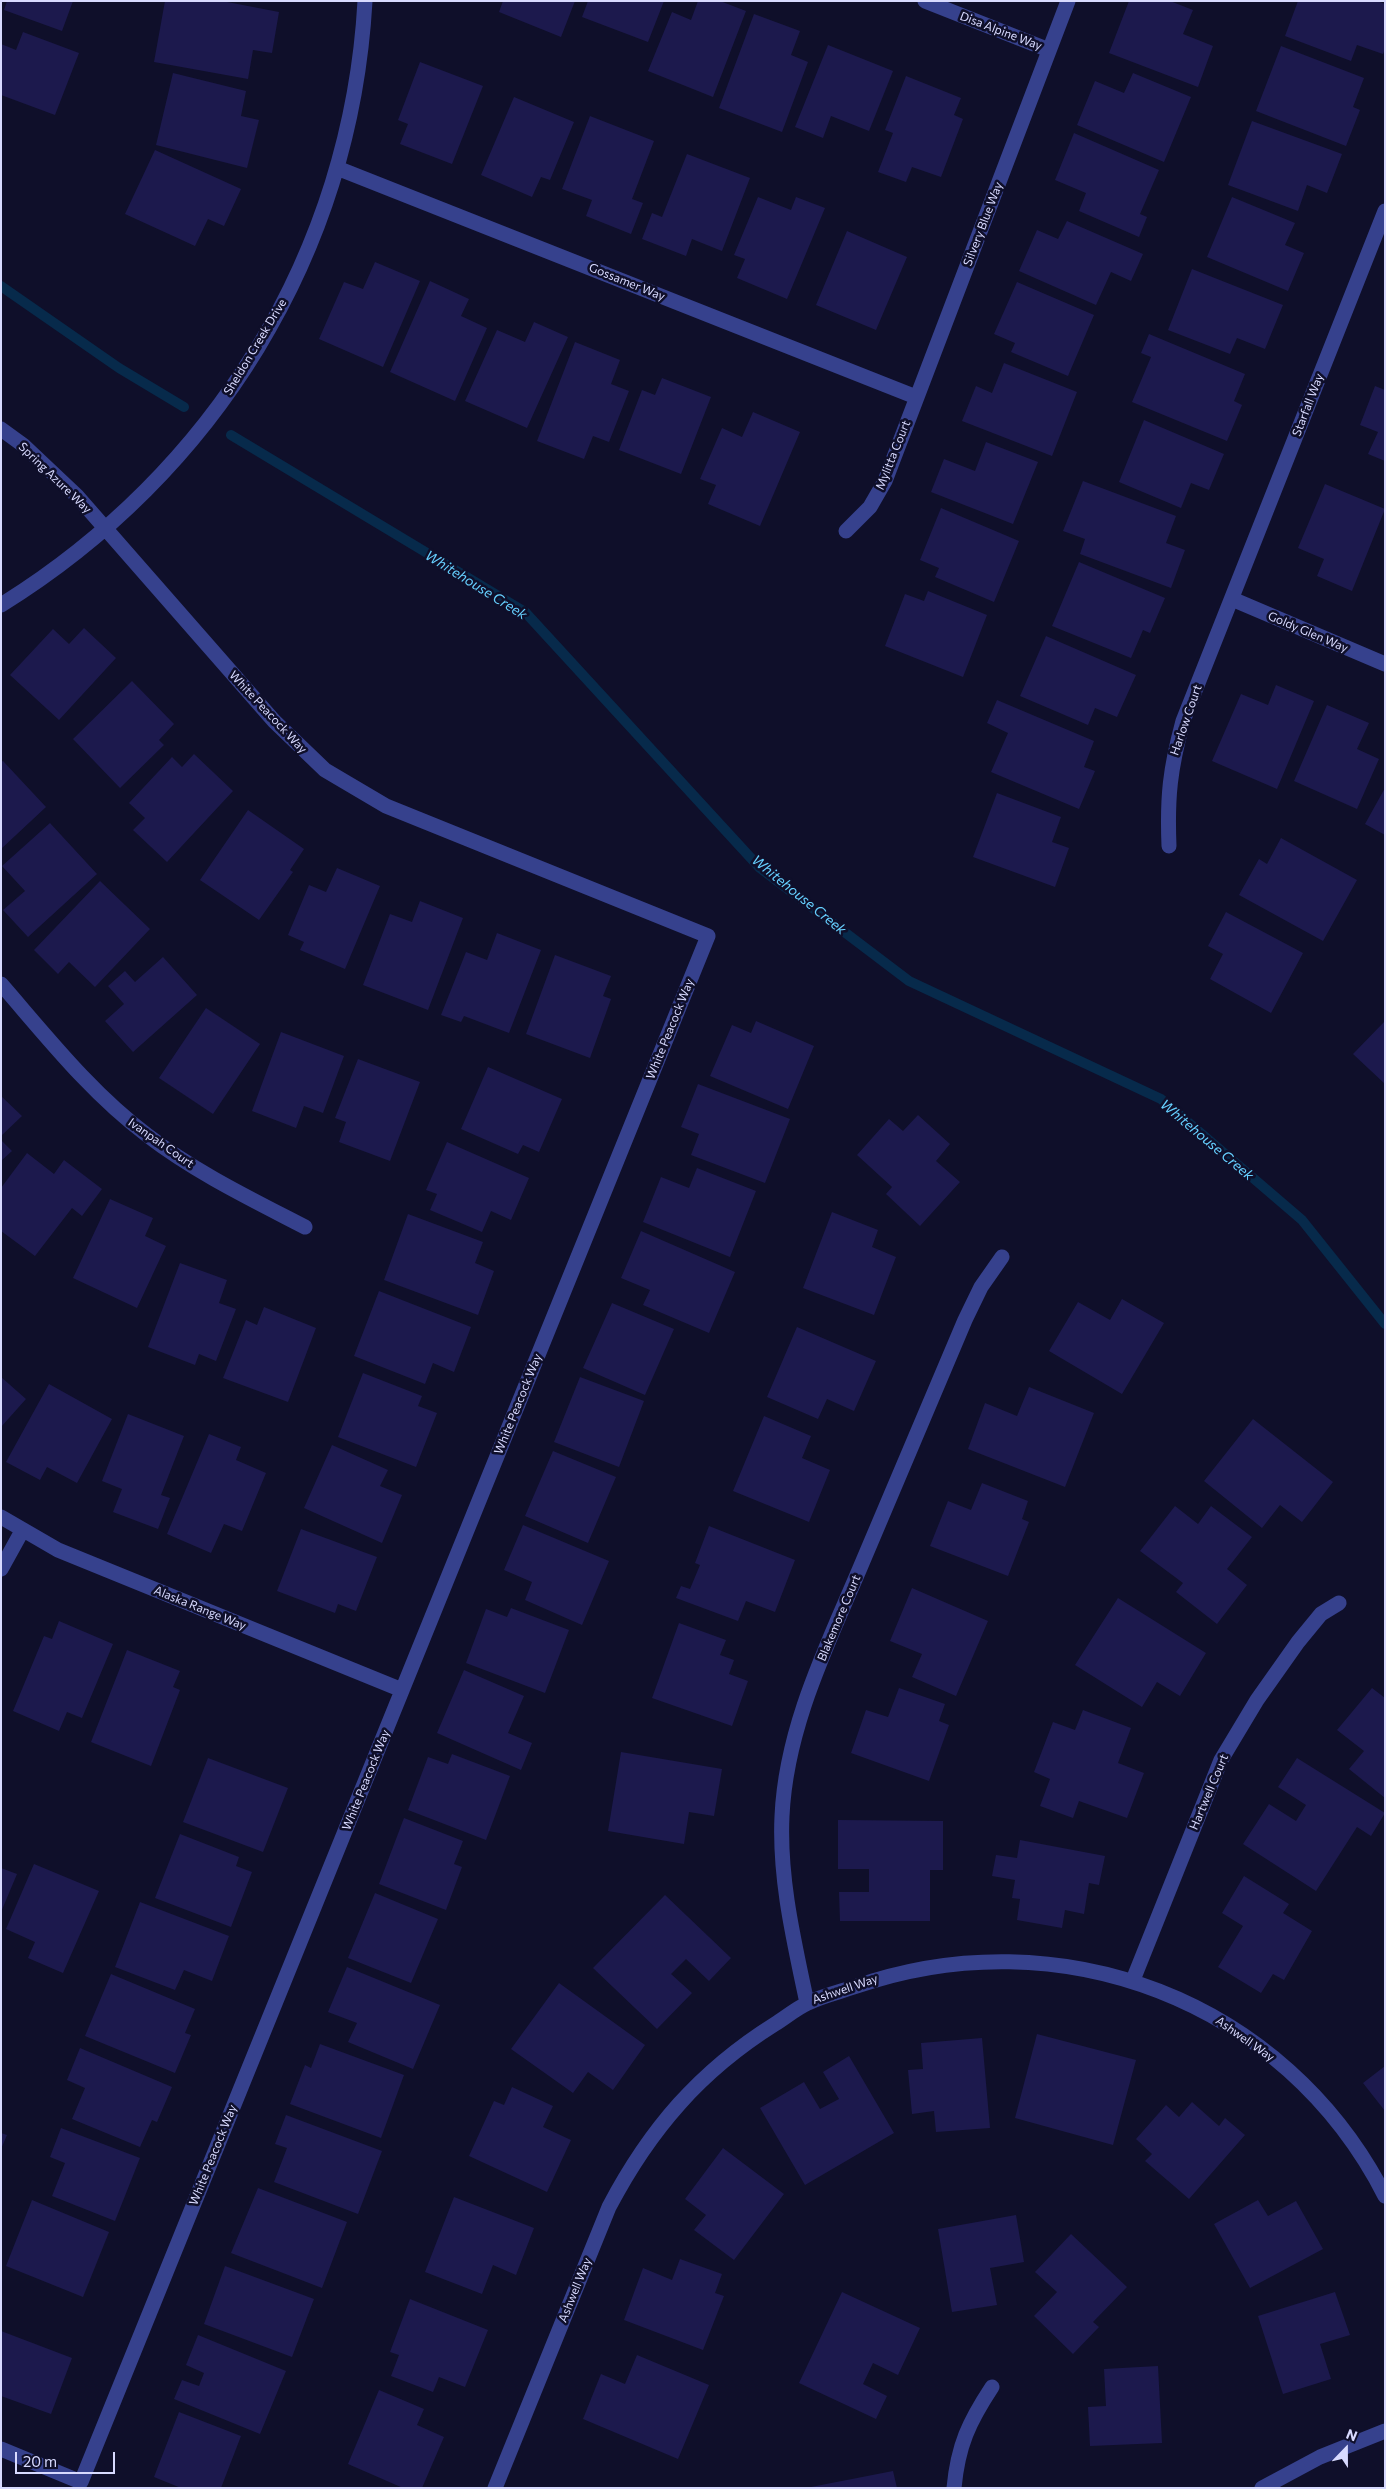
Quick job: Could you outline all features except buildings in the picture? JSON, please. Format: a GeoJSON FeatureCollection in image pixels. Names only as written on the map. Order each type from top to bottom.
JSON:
{"type":"FeatureCollection","features":[{"type":"Feature","properties":{"kind":"street","name":"Sheldon Creek Drive"},"geometry":{"type":"LineString","coordinates":[[1,606],[74,556],[134,504],[188,447],[236,383],[277,316],[310,245],[337,168],[351,110],[362,42],[365,1]]}},
{"type":"Feature","properties":{"kind":"street","name":"Disa Alpine Way"},"geometry":{"type":"LineString","coordinates":[[925,1],[1049,50]]}},
{"type":"Feature","properties":{"kind":"street","name":"Silvery Blue Way"},"geometry":{"type":"LineString","coordinates":[[916,398],[1068,1]]}},
{"type":"Feature","properties":{"kind":"street","name":"Gossamer Way"},"geometry":{"type":"LineString","coordinates":[[337,168],[916,398]]}},
{"type":"Feature","properties":{"kind":"street","name":"Starfall Way"},"geometry":{"type":"LineString","coordinates":[[1232,599],[1385,211]]}},
{"type":"Feature","properties":{"kind":"street","name":"Mylitta Court"},"geometry":{"type":"LineString","coordinates":[[846,531],[870,507],[884,481],[916,398]]}},
{"type":"Feature","properties":{"kind":"street","name":"Spring Azure Way"},"geometry":{"type":"LineString","coordinates":[[1,429],[23,445],[77,496],[107,529]]}},
{"type":"Feature","properties":{"kind":"street","name":"White Peacock Way"},"geometry":{"type":"LineString","coordinates":[[1,2448],[81,2482],[708,936],[386,806],[325,770],[274,721],[107,529]]}},
{"type":"Feature","properties":{"kind":"street","name":"Goldy Glen Way"},"geometry":{"type":"LineString","coordinates":[[1232,599],[1385,664]]}},
{"type":"Feature","properties":{"kind":"street","name":"Harlow Court"},"geometry":{"type":"LineString","coordinates":[[1169,846],[1167,797],[1173,758],[1183,721],[1232,599]]}},
{"type":"Feature","properties":{"kind":"street","name":"Ivanpah Court"},"geometry":{"type":"LineString","coordinates":[[1,984],[66,1060],[118,1112],[148,1136],[210,1177],[305,1227]]}},
{"type":"Feature","properties":{"kind":"street","name":"Blakemore Court"},"geometry":{"type":"LineString","coordinates":[[807,2003],[791,1925],[782,1852],[786,1779],[792,1743],[815,1674],[965,1320],[982,1288],[1002,1257]]}},
{"type":"Feature","properties":{"kind":"street","name":"Alaska Range Way"},"geometry":{"type":"LineString","coordinates":[[1,1518],[58,1550],[402,1690]]}},
{"type":"Feature","properties":{"kind":"street"},"geometry":{"type":"LineString","coordinates":[[1,1569],[22,1531]]}},
{"type":"Feature","properties":{"kind":"street","name":"Hartwell Court"},"geometry":{"type":"LineString","coordinates":[[1133,1980],[1221,1760],[1256,1700],[1298,1642],[1321,1614],[1340,1603]]}},
{"type":"Feature","properties":{"kind":"street","name":"Ashwell Way"},"geometry":{"type":"LineString","coordinates":[[495,2488],[608,2207],[626,2174],[670,2112],[696,2084],[732,2054],[807,2003],[884,1976],[920,1967],[958,1962],[1034,1962],[1071,1966],[1133,1980],[1186,2003],[1219,2020],[1281,2064],[1334,2118],[1357,2149],[1385,2196]]}},
{"type":"Feature","properties":{"kind":"street"},"geometry":{"type":"LineString","coordinates":[[954,2488],[959,2451],[972,2417],[992,2387]]}},
{"type":"Feature","properties":{"kind":"street"},"geometry":{"type":"LineString","coordinates":[[1262,2488],[1320,2457],[1385,2431]]}},
{"type":"Feature","properties":{"kind":"waterway"},"geometry":{"type":"LineString","coordinates":[[1,286],[119,368],[184,407]]}},
{"type":"Feature","properties":{"kind":"waterway","name":"Whitehouse Creek"},"geometry":{"type":"LineString","coordinates":[[231,435],[525,612],[760,868],[909,981],[1161,1099],[1302,1220],[1385,1324]]}}]}
